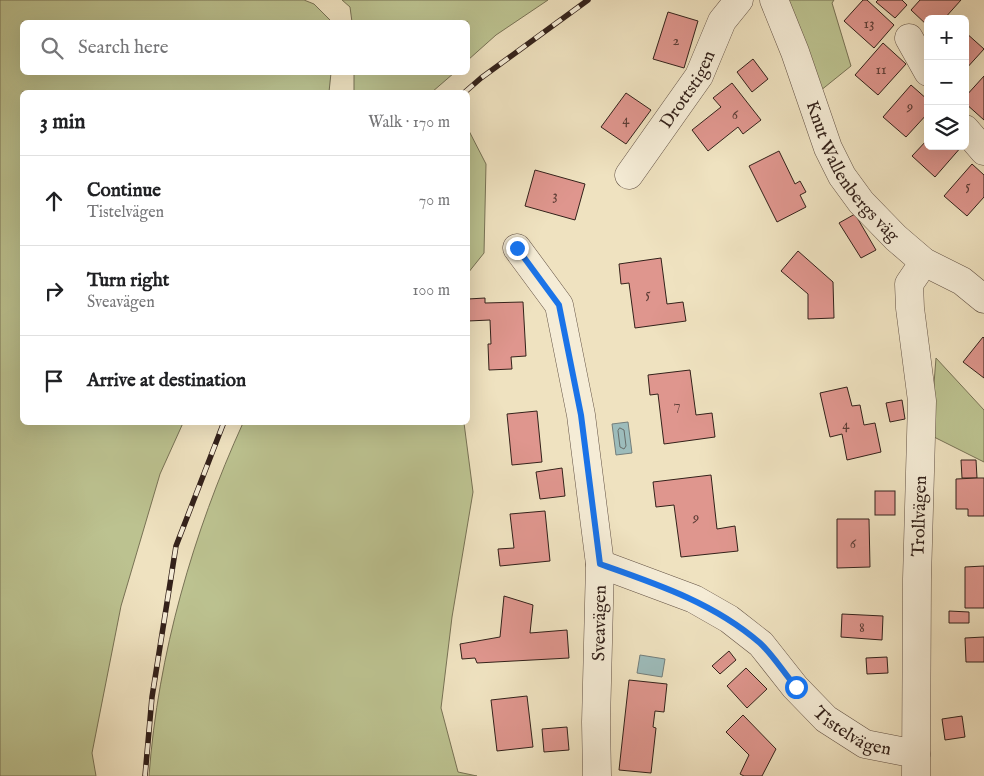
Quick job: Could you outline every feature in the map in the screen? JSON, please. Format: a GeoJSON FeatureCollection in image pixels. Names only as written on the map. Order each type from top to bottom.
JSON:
{"type":"FeatureCollection","features":[{"type":"Feature","properties":{"kind":"street","name":"Drottstigen"},"geometry":{"type":"LineString","coordinates":[[629,175],[699,76],[722,21],[739,0]]}},
{"type":"Feature","properties":{"kind":"street","name":"Knut Wallenbergs väg"},"geometry":{"type":"LineString","coordinates":[[774,0],[795,52],[828,148],[842,176],[861,202],[896,238],[924,262],[962,281],[984,299]]}},
{"type":"Feature","properties":{"kind":"street"},"geometry":{"type":"LineString","coordinates":[[909,38],[924,65]]}},
{"type":"Feature","properties":{"kind":"street"},"geometry":{"type":"LineString","coordinates":[[969,134],[984,151]]}},
{"type":"Feature","properties":{"kind":"street","name":"Sveavägen"},"geometry":{"type":"LineString","coordinates":[[517,248],[559,305],[581,415],[600,564],[596,722],[597,776]]}},
{"type":"Feature","properties":{"kind":"street","name":"Trollvägen"},"geometry":{"type":"LineString","coordinates":[[916,765],[917,579],[922,401],[910,308],[910,284],[924,262]]}},
{"type":"Feature","properties":{"kind":"street","name":"Tistelvägen"},"geometry":{"type":"LineString","coordinates":[[600,564],[694,599],[729,619],[761,644],[796,687],[826,719],[865,744],[916,765]]}},
{"type":"Feature","properties":{"kind":"green space"},"geometry":{"type":"Polygon","coordinates":[[[0,0],[304,0],[314,4],[330,20],[20,20],[20,75],[331,75],[329,90],[20,90],[20,425],[182,425],[160,474],[121,606],[92,753],[96,776],[0,776],[0,0]]]}},
{"type":"Feature","properties":{"kind":"green space"},"geometry":{"type":"Polygon","coordinates":[[[342,0],[548,0],[496,35],[470,58],[470,20],[352,20],[350,7],[342,0]]]}},
{"type":"Feature","properties":{"kind":"green space"},"geometry":{"type":"Polygon","coordinates":[[[787,0],[834,0],[832,3],[851,66],[820,91],[787,0]]]}},
{"type":"Feature","properties":{"kind":"green space"},"geometry":{"type":"Polygon","coordinates":[[[354,75],[452,75],[434,90],[354,90],[354,75]]]}},
{"type":"Feature","properties":{"kind":"green space"},"geometry":{"type":"Polygon","coordinates":[[[470,133],[486,164],[484,253],[470,270],[470,133]]]}},
{"type":"Feature","properties":{"kind":"green space"},"geometry":{"type":"Polygon","coordinates":[[[936,358],[984,410],[984,462],[930,435],[936,358]]]}},
{"type":"Feature","properties":{"kind":"green space"},"geometry":{"type":"Polygon","coordinates":[[[242,425],[464,425],[473,492],[452,617],[441,708],[458,772],[477,776],[149,776],[160,685],[170,640],[194,551],[208,507],[242,425]]]}},
{"type":"Feature","properties":{"kind":"water"},"geometry":{"type":"Polygon","coordinates":[[[628,422],[632,453],[616,455],[612,424],[628,422]]]}},
{"type":"Feature","properties":{"kind":"water"},"geometry":{"type":"Polygon","coordinates":[[[640,655],[665,659],[662,677],[637,673],[640,655]]]}},
{"type":"Feature","properties":{"kind":"building"},"geometry":{"type":"Polygon","coordinates":[[[863,0],[867,0],[894,25],[874,48],[844,21],[863,0]]]}},
{"type":"Feature","properties":{"kind":"building"},"geometry":{"type":"Polygon","coordinates":[[[878,0],[902,0],[907,5],[895,18],[876,2],[878,0]]]}},
{"type":"Feature","properties":{"kind":"building"},"geometry":{"type":"Polygon","coordinates":[[[920,0],[961,0],[948,15],[924,15],[924,22],[911,10],[920,0]]]}},
{"type":"Feature","properties":{"kind":"building"},"geometry":{"type":"Polygon","coordinates":[[[668,12],[698,21],[684,68],[653,59],[668,12]]]}},
{"type":"Feature","properties":{"kind":"building"},"geometry":{"type":"Polygon","coordinates":[[[969,36],[984,49],[969,66],[969,36]]]}},
{"type":"Feature","properties":{"kind":"building"},"geometry":{"type":"Polygon","coordinates":[[[883,43],[906,64],[878,95],[855,75],[883,43]]]}},
{"type":"Feature","properties":{"kind":"building"},"geometry":{"type":"Polygon","coordinates":[[[753,59],[768,79],[752,92],[737,72],[753,59]]]}},
{"type":"Feature","properties":{"kind":"building"},"geometry":{"type":"Polygon","coordinates":[[[984,76],[984,120],[969,107],[969,93],[984,76]]]}},
{"type":"Feature","properties":{"kind":"building"},"geometry":{"type":"Polygon","coordinates":[[[732,83],[761,120],[743,134],[738,127],[708,151],[692,130],[721,107],[713,98],[732,83]]]}},
{"type":"Feature","properties":{"kind":"building"},"geometry":{"type":"Polygon","coordinates":[[[911,85],[924,96],[924,117],[906,137],[883,117],[911,85]]]}},
{"type":"Feature","properties":{"kind":"building"},"geometry":{"type":"Polygon","coordinates":[[[626,93],[651,110],[626,144],[601,127],[626,93]]]}},
{"type":"Feature","properties":{"kind":"building"},"geometry":{"type":"Polygon","coordinates":[[[924,143],[924,150],[959,150],[935,177],[912,156],[924,143]]]}},
{"type":"Feature","properties":{"kind":"building"},"geometry":{"type":"Polygon","coordinates":[[[779,151],[795,184],[800,181],[806,192],[800,195],[806,207],[777,222],[749,166],[779,151]]]}},
{"type":"Feature","properties":{"kind":"building"},"geometry":{"type":"Polygon","coordinates":[[[972,164],[984,175],[984,197],[967,216],[944,196],[972,164]]]}},
{"type":"Feature","properties":{"kind":"building"},"geometry":{"type":"Polygon","coordinates":[[[535,170],[585,184],[575,220],[525,206],[535,170]]]}},
{"type":"Feature","properties":{"kind":"building"},"geometry":{"type":"Polygon","coordinates":[[[855,214],[876,250],[861,258],[839,223],[855,214]]]}},
{"type":"Feature","properties":{"kind":"building"},"geometry":{"type":"Polygon","coordinates":[[[798,251],[833,282],[834,318],[808,319],[808,294],[781,271],[798,251]]]}},
{"type":"Feature","properties":{"kind":"building"},"geometry":{"type":"Polygon","coordinates":[[[661,258],[667,304],[683,302],[686,321],[635,328],[629,283],[621,284],[619,264],[661,258]]]}},
{"type":"Feature","properties":{"kind":"building"},"geometry":{"type":"Polygon","coordinates":[[[485,298],[485,303],[523,302],[526,356],[511,357],[512,369],[489,370],[488,344],[491,344],[490,320],[470,321],[470,299],[485,298]]]}},
{"type":"Feature","properties":{"kind":"building"},"geometry":{"type":"Polygon","coordinates":[[[984,338],[984,378],[963,362],[984,338]]]}},
{"type":"Feature","properties":{"kind":"building"},"geometry":{"type":"Polygon","coordinates":[[[690,370],[696,415],[712,413],[715,437],[664,444],[658,394],[650,395],[648,375],[690,370]]]}},
{"type":"Feature","properties":{"kind":"building"},"geometry":{"type":"Polygon","coordinates":[[[847,387],[852,406],[860,405],[864,425],[875,423],[881,452],[847,460],[842,434],[830,437],[820,393],[847,387]]]}},
{"type":"Feature","properties":{"kind":"building"},"geometry":{"type":"Polygon","coordinates":[[[902,400],[905,419],[890,422],[886,403],[902,400]]]}},
{"type":"Feature","properties":{"kind":"building"},"geometry":{"type":"Polygon","coordinates":[[[537,411],[542,462],[512,465],[507,414],[537,411]]]}},
{"type":"Feature","properties":{"kind":"building"},"geometry":{"type":"Polygon","coordinates":[[[961,460],[976,460],[977,478],[962,478],[961,460]]]}},
{"type":"Feature","properties":{"kind":"building"},"geometry":{"type":"Polygon","coordinates":[[[562,468],[565,496],[540,499],[536,472],[562,468]]]}},
{"type":"Feature","properties":{"kind":"building"},"geometry":{"type":"Polygon","coordinates":[[[711,475],[717,529],[735,526],[738,551],[681,557],[674,505],[656,507],[653,482],[711,475]]]}},
{"type":"Feature","properties":{"kind":"building"},"geometry":{"type":"Polygon","coordinates":[[[984,478],[984,516],[968,516],[968,509],[956,509],[956,479],[984,478]]]}},
{"type":"Feature","properties":{"kind":"building"},"geometry":{"type":"Polygon","coordinates":[[[875,491],[895,491],[895,515],[875,515],[875,491]]]}},
{"type":"Feature","properties":{"kind":"building"},"geometry":{"type":"Polygon","coordinates":[[[545,511],[550,561],[500,566],[498,549],[514,548],[510,514],[545,511]]]}},
{"type":"Feature","properties":{"kind":"building"},"geometry":{"type":"Polygon","coordinates":[[[837,519],[869,519],[870,567],[837,568],[837,519]]]}},
{"type":"Feature","properties":{"kind":"building"},"geometry":{"type":"Polygon","coordinates":[[[984,566],[984,608],[965,608],[965,567],[984,566]]]}},
{"type":"Feature","properties":{"kind":"building"},"geometry":{"type":"Polygon","coordinates":[[[504,596],[533,605],[530,633],[567,630],[569,658],[477,663],[475,658],[462,659],[460,644],[500,637],[504,596]]]}},
{"type":"Feature","properties":{"kind":"building"},"geometry":{"type":"Polygon","coordinates":[[[949,611],[969,612],[969,623],[949,623],[949,611]]]}},
{"type":"Feature","properties":{"kind":"building"},"geometry":{"type":"Polygon","coordinates":[[[842,614],[883,616],[882,640],[841,637],[842,614]]]}},
{"type":"Feature","properties":{"kind":"building"},"geometry":{"type":"Polygon","coordinates":[[[984,637],[984,662],[966,662],[965,638],[984,637]]]}},
{"type":"Feature","properties":{"kind":"building"},"geometry":{"type":"Polygon","coordinates":[[[729,651],[736,660],[720,674],[712,666],[729,651]]]}},
{"type":"Feature","properties":{"kind":"building"},"geometry":{"type":"Polygon","coordinates":[[[887,657],[888,673],[867,674],[866,658],[887,657]]]}},
{"type":"Feature","properties":{"kind":"building"},"geometry":{"type":"Polygon","coordinates":[[[746,668],[767,689],[747,708],[727,686],[746,668]]]}},
{"type":"Feature","properties":{"kind":"building"},"geometry":{"type":"Polygon","coordinates":[[[629,680],[667,684],[664,712],[655,711],[653,727],[656,728],[651,773],[619,770],[629,680]]]}},
{"type":"Feature","properties":{"kind":"building"},"geometry":{"type":"Polygon","coordinates":[[[527,696],[533,747],[497,751],[491,700],[527,696]]]}},
{"type":"Feature","properties":{"kind":"building"},"geometry":{"type":"Polygon","coordinates":[[[743,715],[776,749],[762,776],[744,776],[740,774],[749,755],[726,732],[743,715]]]}},
{"type":"Feature","properties":{"kind":"building"},"geometry":{"type":"Polygon","coordinates":[[[962,716],[965,737],[945,740],[942,719],[962,716]]]}},
{"type":"Feature","properties":{"kind":"building"},"geometry":{"type":"Polygon","coordinates":[[[567,727],[569,750],[544,752],[542,729],[567,727]]]}},
{"type":"Feature","properties":{"kind":"railway"},"geometry":{"type":"LineString","coordinates":[[467,90],[588,0]]}},
{"type":"Feature","properties":{"kind":"railway"},"geometry":{"type":"LineString","coordinates":[[145,776],[152,697],[176,546],[223,425]]}},
{"type":"Feature","properties":{"kind":"route"},"geometry":{"type":"LineString","coordinates":[[517,248],[559,305],[581,415],[600,564],[645,579],[694,599],[729,619],[761,644],[796,687]]}}]}
